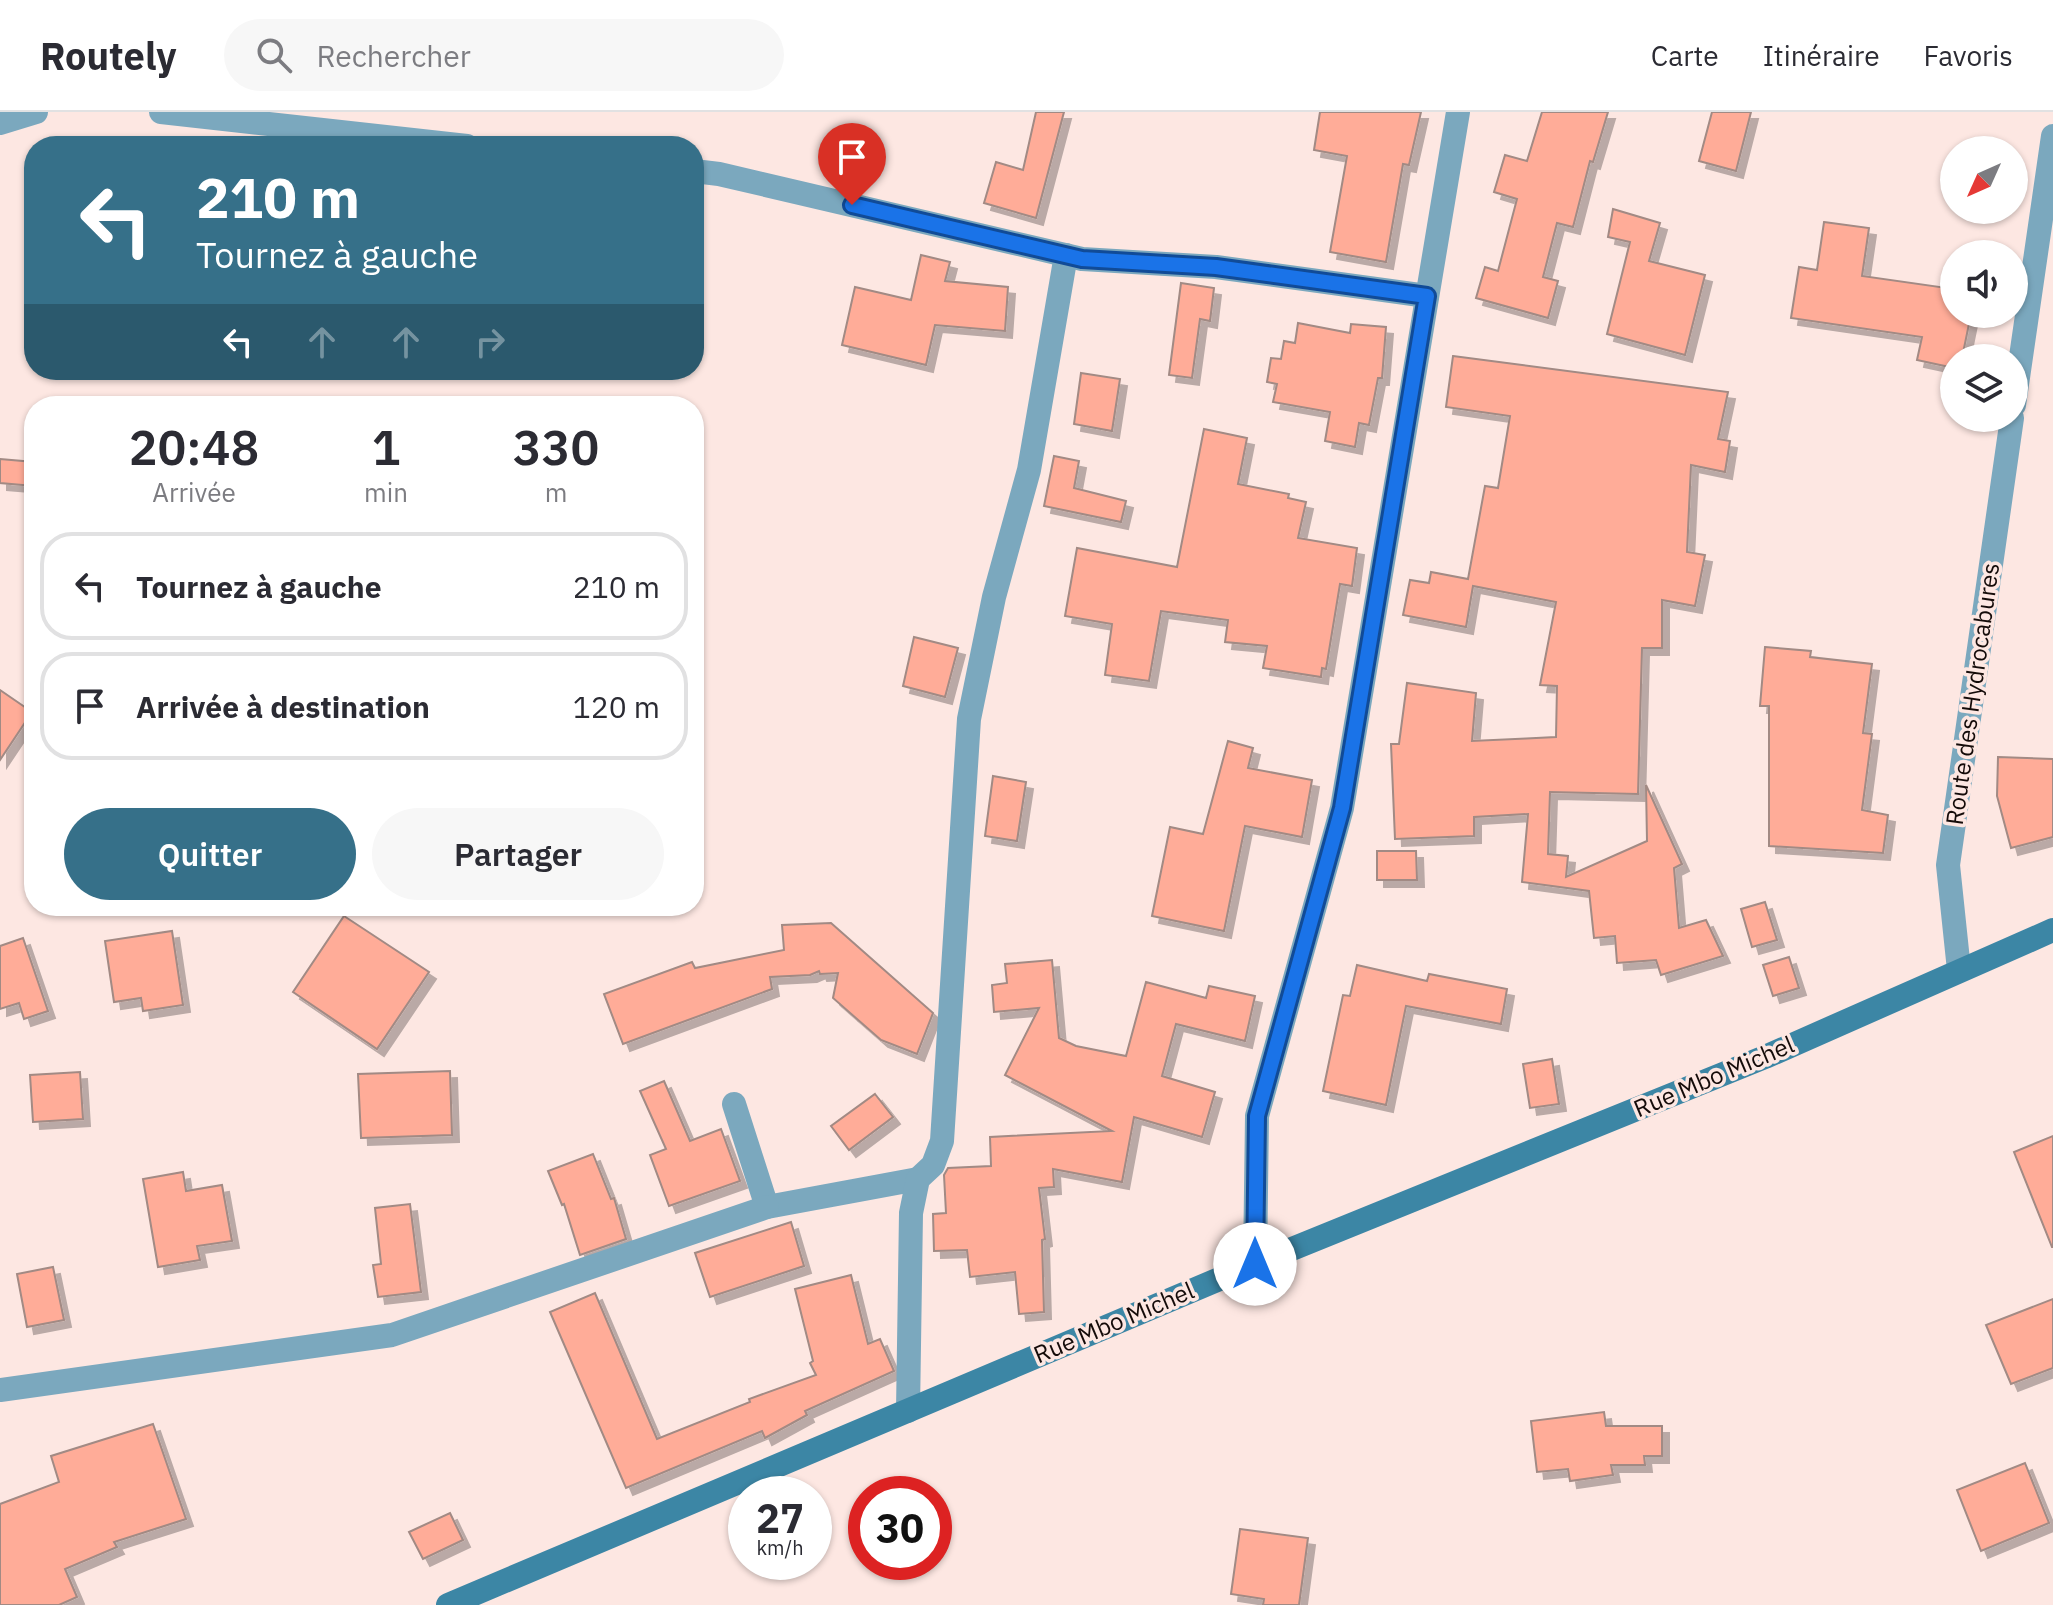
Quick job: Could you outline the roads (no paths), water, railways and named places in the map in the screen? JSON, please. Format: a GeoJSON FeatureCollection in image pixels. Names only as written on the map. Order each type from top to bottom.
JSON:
{"type":"FeatureCollection","features":[{"type":"Feature","properties":{"kind":"street"},"geometry":{"type":"LineString","coordinates":[[0,123],[36,112]]}},
{"type":"Feature","properties":{"kind":"street"},"geometry":{"type":"LineString","coordinates":[[161,112],[377,136]]}},
{"type":"Feature","properties":{"kind":"street"},"geometry":{"type":"LineString","coordinates":[[1255,1264],[1257,1116],[1342,808],[1458,112]]}},
{"type":"Feature","properties":{"kind":"street"},"geometry":{"type":"LineString","coordinates":[[2023,344],[2053,136]]}},
{"type":"Feature","properties":{"kind":"street"},"geometry":{"type":"LineString","coordinates":[[704,172],[1082,259],[1216,267],[1427,296]]}},
{"type":"Feature","properties":{"kind":"street"},"geometry":{"type":"LineString","coordinates":[[0,1390],[392,1335],[767,1207],[918,1179],[933,1165],[942,1141],[969,719],[994,597],[1029,470],[1066,255]]}},
{"type":"Feature","properties":{"kind":"street","name":"Route des Hydrocabures"},"geometry":{"type":"LineString","coordinates":[[1959,970],[1948,865],[2010,432]]}},
{"type":"Feature","properties":{"kind":"street","name":"Rue Mbo Michel"},"geometry":{"type":"LineString","coordinates":[[448,1605],[1255,1264],[1765,1057],[2053,930]]}},
{"type":"Feature","properties":{"kind":"street"},"geometry":{"type":"LineString","coordinates":[[734,1104],[767,1207]]}},
{"type":"Feature","properties":{"kind":"street"},"geometry":{"type":"LineString","coordinates":[[908,1411],[911,1213],[918,1179]]}}]}
